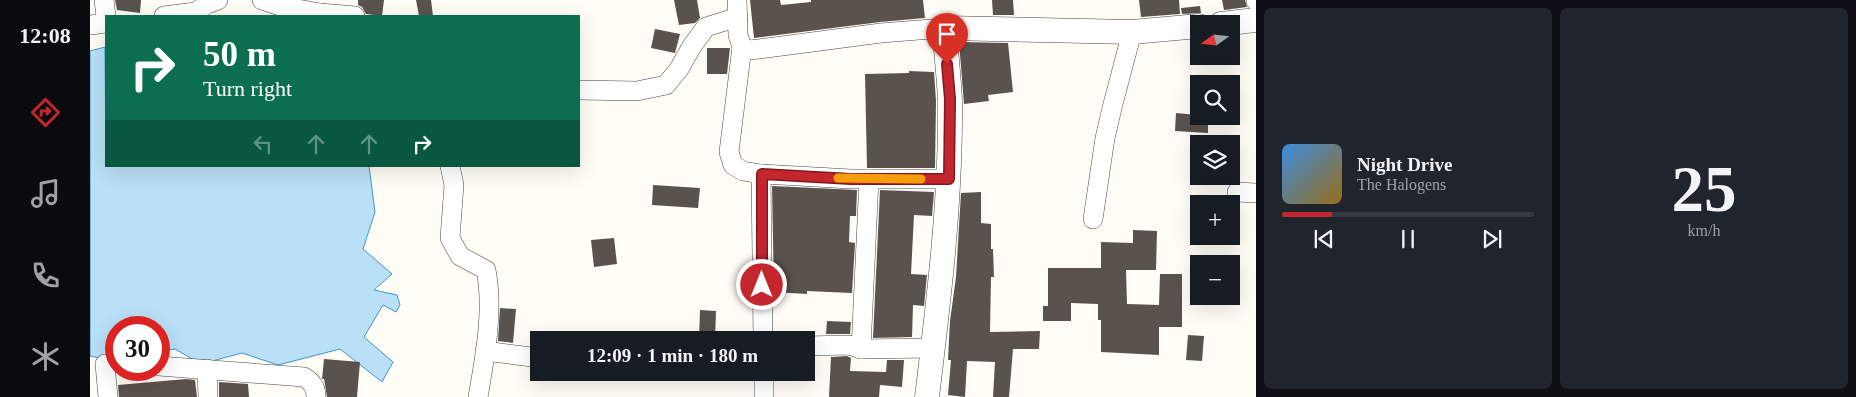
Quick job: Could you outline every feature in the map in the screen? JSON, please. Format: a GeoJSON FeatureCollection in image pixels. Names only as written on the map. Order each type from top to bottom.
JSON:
{"type":"FeatureCollection","features":[{"type":"Feature","properties":{"kind":"street"},"geometry":{"type":"LineString","coordinates":[[104,0],[106,15]]}},
{"type":"Feature","properties":{"kind":"street"},"geometry":{"type":"LineString","coordinates":[[172,15],[196,12],[207,4],[218,0]]}},
{"type":"Feature","properties":{"kind":"street"},"geometry":{"type":"LineString","coordinates":[[262,0],[320,15]]}},
{"type":"Feature","properties":{"kind":"street"},"geometry":{"type":"LineString","coordinates":[[580,90],[637,91],[666,85],[679,69],[692,46],[706,27],[737,8],[738,35],[742,47],[729,152],[733,165],[743,171],[762,174],[869,179],[949,179]]}},
{"type":"Feature","properties":{"kind":"street"},"geometry":{"type":"LineString","coordinates":[[1240,22],[1256,20]]}},
{"type":"Feature","properties":{"kind":"street"},"geometry":{"type":"LineString","coordinates":[[90,25],[105,23]]}},
{"type":"Feature","properties":{"kind":"street"},"geometry":{"type":"LineString","coordinates":[[742,47],[748,50],[944,28],[1132,32],[1190,27]]}},
{"type":"Feature","properties":{"kind":"street"},"geometry":{"type":"LineString","coordinates":[[927,397],[944,253],[949,179],[950,99],[944,28]]}},
{"type":"Feature","properties":{"kind":"street"},"geometry":{"type":"LineString","coordinates":[[1093,219],[1112,104],[1132,32]]}},
{"type":"Feature","properties":{"kind":"street"},"geometry":{"type":"LineString","coordinates":[[450,167],[454,185],[450,238],[460,256],[486,270],[490,291],[485,351],[478,397]]}},
{"type":"Feature","properties":{"kind":"street"},"geometry":{"type":"LineString","coordinates":[[762,174],[763,331]]}},
{"type":"Feature","properties":{"kind":"street"},"geometry":{"type":"LineString","coordinates":[[861,349],[869,179]]}},
{"type":"Feature","properties":{"kind":"street"},"geometry":{"type":"LineString","coordinates":[[1237,192],[1256,193]]}},
{"type":"Feature","properties":{"kind":"street"},"geometry":{"type":"LineString","coordinates":[[815,346],[849,345],[861,349],[933,348]]}},
{"type":"Feature","properties":{"kind":"street"},"geometry":{"type":"LineString","coordinates":[[485,351],[530,357]]}},
{"type":"Feature","properties":{"kind":"street"},"geometry":{"type":"LineString","coordinates":[[104,364],[108,397]]}},
{"type":"Feature","properties":{"kind":"street"},"geometry":{"type":"LineString","coordinates":[[170,367],[304,377],[311,382],[316,390],[316,397]]}},
{"type":"Feature","properties":{"kind":"street"},"geometry":{"type":"LineString","coordinates":[[206,369],[208,397]]}},
{"type":"Feature","properties":{"kind":"street"},"geometry":{"type":"LineString","coordinates":[[764,381],[764,397]]}},
{"type":"Feature","properties":{"kind":"water"},"geometry":{"type":"Polygon","coordinates":[[[105,47],[105,167],[369,167],[375,212],[363,249],[392,274],[374,290],[397,295],[400,305],[396,312],[383,305],[364,337],[393,362],[382,382],[340,349],[278,365],[242,353],[201,364],[175,349],[170,350],[170,316],[105,316],[105,357],[90,356],[90,51],[105,47]]]}},
{"type":"Feature","properties":{"kind":"building"},"geometry":{"type":"Polygon","coordinates":[[[115,0],[141,0],[140,13],[117,10],[115,0]]]}},
{"type":"Feature","properties":{"kind":"building"},"geometry":{"type":"Polygon","coordinates":[[[358,0],[384,0],[382,15],[366,14],[362,7],[358,5],[358,0]]]}},
{"type":"Feature","properties":{"kind":"building"},"geometry":{"type":"Polygon","coordinates":[[[416,0],[431,0],[433,15],[419,15],[416,0]]]}},
{"type":"Feature","properties":{"kind":"building"},"geometry":{"type":"Polygon","coordinates":[[[674,0],[697,0],[700,18],[695,23],[679,25],[674,0]]]}},
{"type":"Feature","properties":{"kind":"building"},"geometry":{"type":"Polygon","coordinates":[[[750,0],[780,0],[781,5],[811,2],[811,0],[923,0],[925,18],[754,38],[750,0]]]}},
{"type":"Feature","properties":{"kind":"building"},"geometry":{"type":"Polygon","coordinates":[[[992,0],[1013,0],[1014,15],[993,15],[992,0]]]}},
{"type":"Feature","properties":{"kind":"building"},"geometry":{"type":"Polygon","coordinates":[[[1139,0],[1179,0],[1180,14],[1141,17],[1139,0]]]}},
{"type":"Feature","properties":{"kind":"building"},"geometry":{"type":"Polygon","coordinates":[[[1222,0],[1245,0],[1247,7],[1224,10],[1222,0]]]}},
{"type":"Feature","properties":{"kind":"building"},"geometry":{"type":"Polygon","coordinates":[[[1200,6],[1201,13],[1182,14],[1181,8],[1200,6]]]}},
{"type":"Feature","properties":{"kind":"building"},"geometry":{"type":"Polygon","coordinates":[[[655,29],[680,34],[675,53],[651,48],[655,29]]]}},
{"type":"Feature","properties":{"kind":"building"},"geometry":{"type":"Polygon","coordinates":[[[959,42],[1008,43],[1013,92],[988,95],[989,101],[964,104],[959,42]]]}},
{"type":"Feature","properties":{"kind":"building"},"geometry":{"type":"Polygon","coordinates":[[[707,48],[730,48],[727,74],[707,74],[707,48]]]}},
{"type":"Feature","properties":{"kind":"building"},"geometry":{"type":"Polygon","coordinates":[[[909,71],[934,72],[936,101],[935,168],[867,168],[865,74],[909,73],[909,71]]]}},
{"type":"Feature","properties":{"kind":"building"},"geometry":{"type":"Polygon","coordinates":[[[1176,113],[1190,114],[1190,125],[1208,125],[1208,133],[1175,131],[1176,113]]]}},
{"type":"Feature","properties":{"kind":"building"},"geometry":{"type":"Polygon","coordinates":[[[653,185],[700,188],[698,208],[652,205],[653,185]]]}},
{"type":"Feature","properties":{"kind":"building"},"geometry":{"type":"Polygon","coordinates":[[[772,186],[857,190],[856,216],[850,216],[849,242],[855,243],[852,293],[807,291],[807,294],[774,292],[772,186]]]}},
{"type":"Feature","properties":{"kind":"building"},"geometry":{"type":"Polygon","coordinates":[[[880,190],[934,192],[932,216],[914,215],[911,274],[927,275],[924,306],[913,305],[912,337],[873,338],[880,190]]]}},
{"type":"Feature","properties":{"kind":"building"},"geometry":{"type":"Polygon","coordinates":[[[981,192],[981,223],[991,224],[991,249],[993,249],[994,277],[991,277],[990,332],[1040,331],[1039,349],[1013,349],[1009,397],[993,397],[995,362],[967,361],[965,397],[948,395],[951,360],[948,360],[950,321],[956,277],[961,193],[981,192]]]}},
{"type":"Feature","properties":{"kind":"building"},"geometry":{"type":"Polygon","coordinates":[[[1133,230],[1157,231],[1156,270],[1126,270],[1127,304],[1159,305],[1160,274],[1182,274],[1182,327],[1159,327],[1159,355],[1101,352],[1101,320],[1098,320],[1098,304],[1071,303],[1071,321],[1043,321],[1043,306],[1048,306],[1048,268],[1101,268],[1101,242],[1133,243],[1133,230]]]}},
{"type":"Feature","properties":{"kind":"building"},"geometry":{"type":"Polygon","coordinates":[[[614,238],[617,264],[594,267],[591,240],[614,238]]]}},
{"type":"Feature","properties":{"kind":"building"},"geometry":{"type":"Polygon","coordinates":[[[500,308],[516,309],[513,343],[498,341],[500,308]]]}},
{"type":"Feature","properties":{"kind":"building"},"geometry":{"type":"Polygon","coordinates":[[[700,310],[716,311],[715,331],[699,331],[700,310]]]}},
{"type":"Feature","properties":{"kind":"building"},"geometry":{"type":"Polygon","coordinates":[[[827,321],[851,322],[850,334],[826,334],[827,321]]]}},
{"type":"Feature","properties":{"kind":"building"},"geometry":{"type":"Polygon","coordinates":[[[1188,335],[1204,336],[1202,361],[1186,360],[1188,335]]]}},
{"type":"Feature","properties":{"kind":"building"},"geometry":{"type":"Polygon","coordinates":[[[847,356],[851,358],[850,371],[886,372],[887,360],[904,360],[902,387],[880,385],[879,397],[829,397],[831,357],[847,356]]]}},
{"type":"Feature","properties":{"kind":"building"},"geometry":{"type":"Polygon","coordinates":[[[324,359],[360,362],[357,397],[327,397],[324,379],[322,379],[324,359]]]}},
{"type":"Feature","properties":{"kind":"building"},"geometry":{"type":"Polygon","coordinates":[[[195,380],[197,397],[119,397],[118,385],[195,380]]]}},
{"type":"Feature","properties":{"kind":"building"},"geometry":{"type":"Polygon","coordinates":[[[219,382],[248,384],[249,397],[219,397],[219,382]]]}},
{"type":"Feature","properties":{"kind":"slow traffic"},"geometry":{"type":"LineString","coordinates":[[838,178],[921,179]]}},
{"type":"Feature","properties":{"kind":"route"},"geometry":{"type":"LineString","coordinates":[[762,285],[762,174],[851,179],[949,179],[950,99],[947,64]]}}]}
